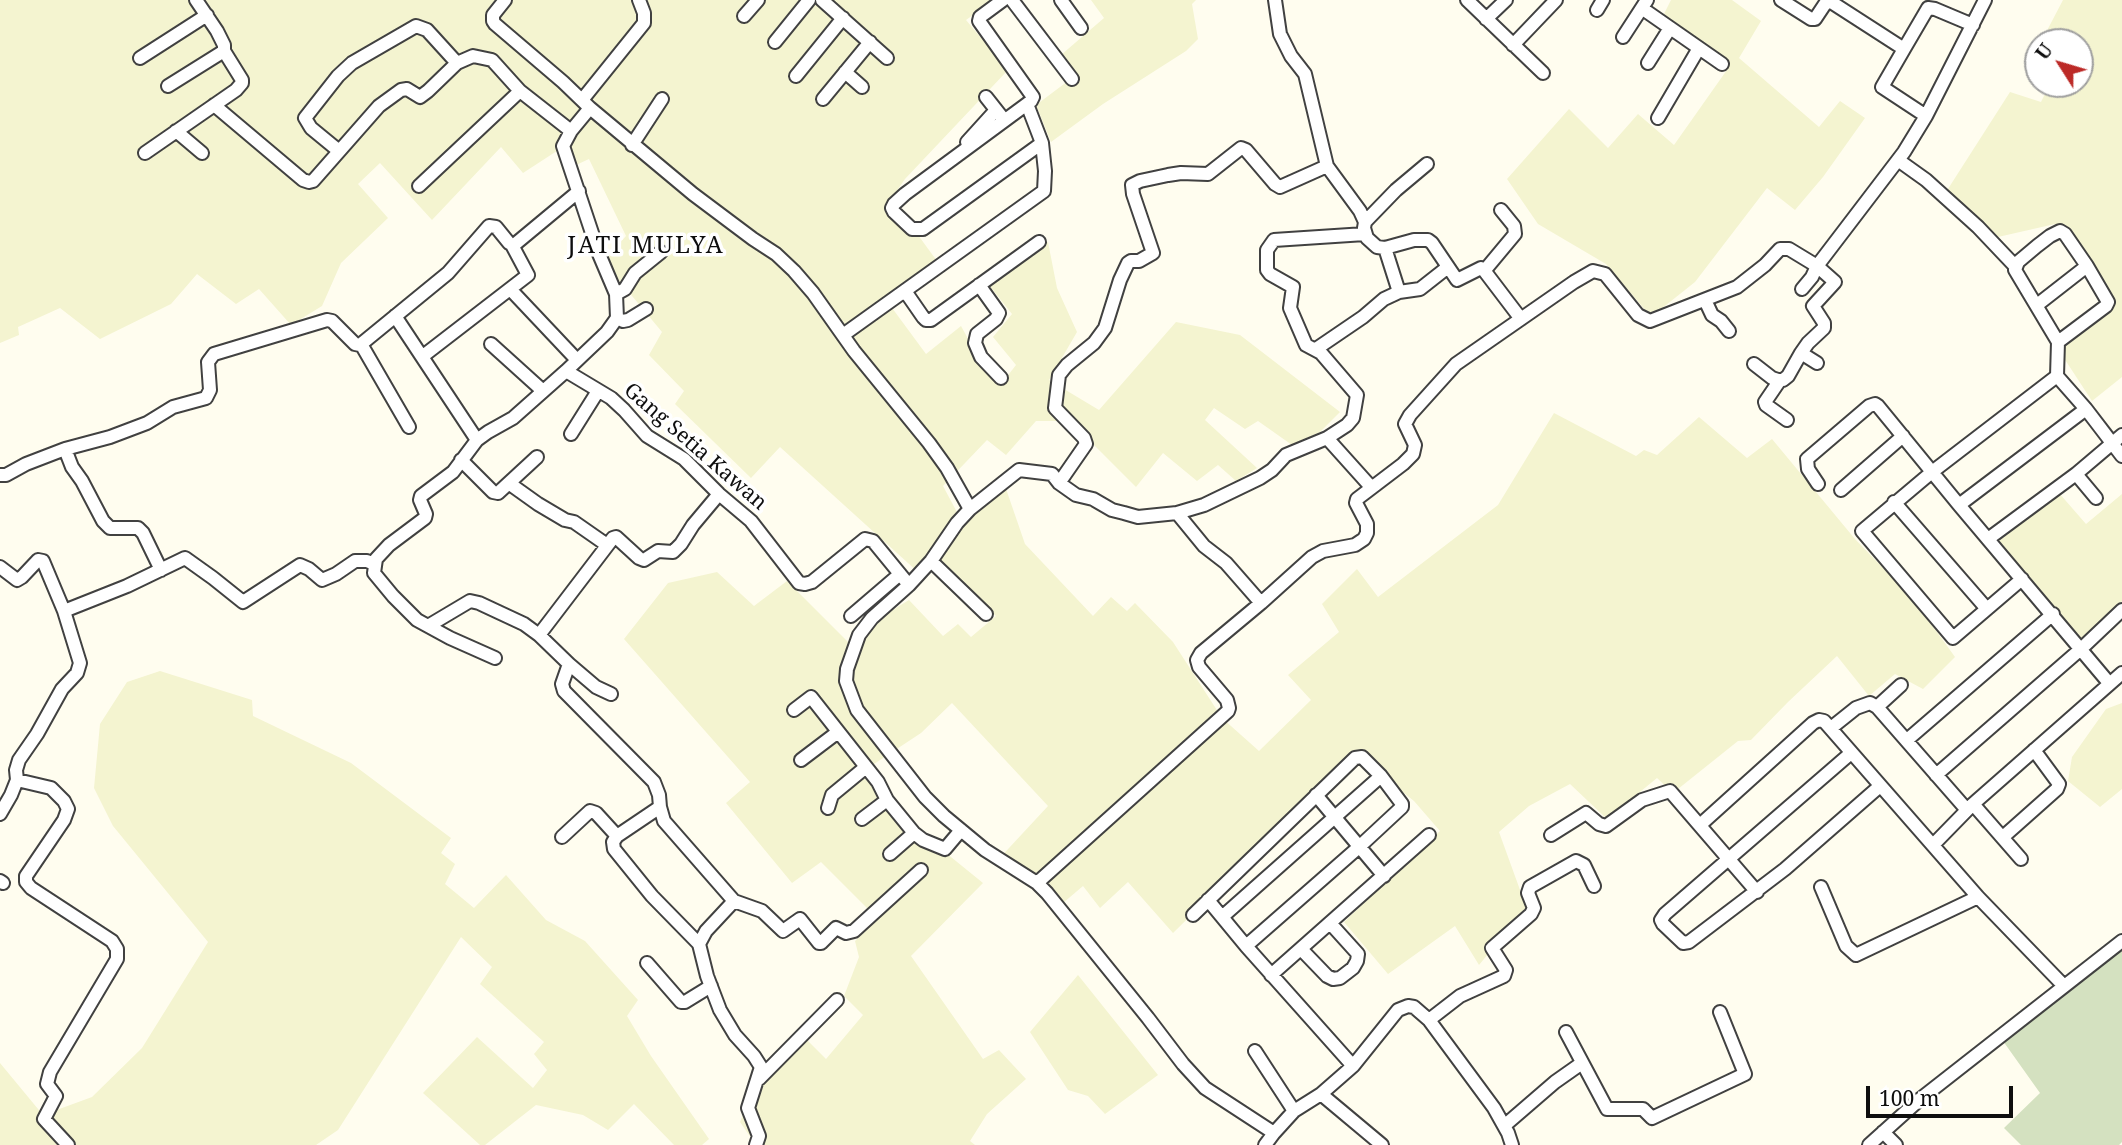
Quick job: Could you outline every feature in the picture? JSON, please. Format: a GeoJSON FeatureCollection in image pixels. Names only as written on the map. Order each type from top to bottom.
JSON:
{"type":"FeatureCollection","features":[{"type":"Feature","properties":{"kind":"street"},"geometry":{"type":"LineString","coordinates":[[145,153],[236,90],[242,83],[224,51],[223,43],[196,0]]}},
{"type":"Feature","properties":{"kind":"street"},"geometry":{"type":"LineString","coordinates":[[506,0],[493,15],[495,24],[632,145],[712,209],[776,254],[794,271],[929,443],[971,509]]}},
{"type":"Feature","properties":{"kind":"street"},"geometry":{"type":"LineString","coordinates":[[495,658],[417,620],[379,580],[374,573],[374,564],[389,545],[425,518],[426,514],[419,500],[421,496],[453,471],[477,440],[513,418],[566,371],[607,332],[617,318],[617,293],[599,254],[563,146],[586,104],[644,23],[644,13],[639,0]]}},
{"type":"Feature","properties":{"kind":"street"},"geometry":{"type":"LineString","coordinates":[[744,16],[758,0]]}},
{"type":"Feature","properties":{"kind":"street"},"geometry":{"type":"LineString","coordinates":[[775,42],[808,0]]}},
{"type":"Feature","properties":{"kind":"street"},"geometry":{"type":"LineString","coordinates":[[822,0],[887,58]]}},
{"type":"Feature","properties":{"kind":"street"},"geometry":{"type":"LineString","coordinates":[[1003,0],[979,18],[979,22],[1031,92],[1033,99],[905,194],[892,208],[897,217],[912,229],[923,229],[1042,143]]}},
{"type":"Feature","properties":{"kind":"street"},"geometry":{"type":"LineString","coordinates":[[1012,0],[1072,79]]}},
{"type":"Feature","properties":{"kind":"street"},"geometry":{"type":"LineString","coordinates":[[1275,0],[1280,34],[1291,56],[1305,74],[1327,166],[1360,211],[1374,245],[1385,248],[1414,240],[1428,240],[1433,243],[1458,280],[1481,268],[1485,270],[1521,319]]}},
{"type":"Feature","properties":{"kind":"street"},"geometry":{"type":"LineString","coordinates":[[1467,0],[1543,73]]}},
{"type":"Feature","properties":{"kind":"street"},"geometry":{"type":"LineString","coordinates":[[1486,19],[1506,0]]}},
{"type":"Feature","properties":{"kind":"street"},"geometry":{"type":"LineString","coordinates":[[1513,45],[1556,0]]}},
{"type":"Feature","properties":{"kind":"street"},"geometry":{"type":"LineString","coordinates":[[1781,0],[1811,19],[1815,19],[1827,0],[1904,49]]}},
{"type":"Feature","properties":{"kind":"street"},"geometry":{"type":"LineString","coordinates":[[1801,289],[1898,160],[1926,116],[1985,0]]}},
{"type":"Feature","properties":{"kind":"street"},"geometry":{"type":"LineString","coordinates":[[1063,1],[1081,28]]}},
{"type":"Feature","properties":{"kind":"street"},"geometry":{"type":"LineString","coordinates":[[1623,37],[1645,4],[1670,28],[1722,64]]}},
{"type":"Feature","properties":{"kind":"street"},"geometry":{"type":"LineString","coordinates":[[1926,116],[1882,86],[1928,8],[1973,25]]}},
{"type":"Feature","properties":{"kind":"street"},"geometry":{"type":"LineString","coordinates":[[139,58],[207,15]]}},
{"type":"Feature","properties":{"kind":"street"},"geometry":{"type":"LineString","coordinates":[[796,76],[843,18]]}},
{"type":"Feature","properties":{"kind":"street"},"geometry":{"type":"LineString","coordinates":[[339,151],[311,128],[305,118],[338,76],[352,64],[416,26],[427,30],[457,63]]}},
{"type":"Feature","properties":{"kind":"street"},"geometry":{"type":"LineString","coordinates":[[1648,63],[1670,28]]}},
{"type":"Feature","properties":{"kind":"street"},"geometry":{"type":"LineString","coordinates":[[823,99],[870,42]]}},
{"type":"Feature","properties":{"kind":"street"},"geometry":{"type":"LineString","coordinates":[[1658,118],[1699,48]]}},
{"type":"Feature","properties":{"kind":"street"},"geometry":{"type":"LineString","coordinates":[[168,86],[224,51]]}},
{"type":"Feature","properties":{"kind":"street"},"geometry":{"type":"LineString","coordinates":[[214,105],[306,182],[313,181],[379,106],[401,90],[407,89],[419,97],[457,63],[473,56],[492,60],[520,91],[571,131]]}},
{"type":"Feature","properties":{"kind":"street"},"geometry":{"type":"LineString","coordinates":[[845,72],[862,86]]}},
{"type":"Feature","properties":{"kind":"street"},"geometry":{"type":"LineString","coordinates":[[419,187],[520,91]]}},
{"type":"Feature","properties":{"kind":"street"},"geometry":{"type":"LineString","coordinates":[[986,97],[1004,121]]}},
{"type":"Feature","properties":{"kind":"street"},"geometry":{"type":"LineString","coordinates":[[632,145],[662,99]]}},
{"type":"Feature","properties":{"kind":"street"},"geometry":{"type":"LineString","coordinates":[[843,335],[1044,191],[1042,143],[1027,104]]}},
{"type":"Feature","properties":{"kind":"street"},"geometry":{"type":"LineString","coordinates":[[945,165],[996,110]]}},
{"type":"Feature","properties":{"kind":"street"},"geometry":{"type":"LineString","coordinates":[[176,131],[202,153]]}},
{"type":"Feature","properties":{"kind":"street"},"geometry":{"type":"LineString","coordinates":[[1059,483],[1086,444],[1084,438],[1055,408],[1059,374],[1094,343],[1105,328],[1128,263],[1139,261],[1153,253],[1132,185],[1181,173],[1208,174],[1241,148],[1246,150],[1280,187],[1327,166]]}},
{"type":"Feature","properties":{"kind":"street"},"geometry":{"type":"LineString","coordinates":[[1898,160],[1926,180],[2015,266],[2016,273],[2058,342],[2057,376],[2117,439],[2122,456]]}},
{"type":"Feature","properties":{"kind":"street"},"geometry":{"type":"LineString","coordinates":[[851,617],[930,561],[957,523],[1019,470],[1052,474],[1059,483],[1076,495],[1093,499],[1112,510],[1138,517],[1177,513],[1204,505],[1260,478],[1286,455],[1327,439],[1351,421],[1357,397],[1316,349],[1306,345],[1290,307],[1293,286],[1274,277],[1267,270],[1268,246],[1274,240],[1365,228],[1396,190],[1427,164]]}},
{"type":"Feature","properties":{"kind":"street"},"geometry":{"type":"LineString","coordinates":[[512,245],[517,244],[579,191]]}},
{"type":"Feature","properties":{"kind":"street"},"geometry":{"type":"LineString","coordinates":[[1485,270],[1515,234],[1514,226],[1501,210]]}},
{"type":"Feature","properties":{"kind":"street"},"geometry":{"type":"LineString","coordinates":[[0,475],[6,475],[65,449],[121,433],[154,420],[173,407],[206,398],[210,390],[208,362],[214,354],[327,320],[333,322],[355,345],[360,344],[448,273],[489,226],[496,227],[512,245],[529,274],[423,356]]}},
{"type":"Feature","properties":{"kind":"street"},"geometry":{"type":"LineString","coordinates":[[2015,266],[2050,236],[2060,231],[2065,234],[2106,295],[2107,304],[2058,342]]}},
{"type":"Feature","properties":{"kind":"street"},"geometry":{"type":"LineString","coordinates":[[905,291],[923,317],[931,320],[1039,243]]}},
{"type":"Feature","properties":{"kind":"street"},"geometry":{"type":"LineString","coordinates":[[1385,248],[1399,292]]}},
{"type":"Feature","properties":{"kind":"street"},"geometry":{"type":"LineString","coordinates":[[1037,883],[1228,711],[1230,708],[1227,700],[1199,667],[1198,656],[1318,553],[1355,545],[1366,537],[1367,524],[1356,502],[1358,496],[1413,454],[1415,445],[1405,424],[1456,364],[1593,271],[1605,274],[1638,315],[1650,321],[1737,287],[1780,249],[1789,250],[1817,266],[1835,282],[1812,306],[1824,323],[1824,328],[1808,343],[1788,376],[1780,380],[1765,402],[1787,420]]}},
{"type":"Feature","properties":{"kind":"street"},"geometry":{"type":"LineString","coordinates":[[617,293],[625,289],[635,273],[661,252]]}},
{"type":"Feature","properties":{"kind":"street"},"geometry":{"type":"LineString","coordinates":[[2037,305],[2087,266]]}},
{"type":"Feature","properties":{"kind":"street"},"geometry":{"type":"LineString","coordinates":[[1316,349],[1384,299],[1399,292],[1415,291],[1448,267]]}},
{"type":"Feature","properties":{"kind":"street"},"geometry":{"type":"LineString","coordinates":[[979,285],[999,313],[994,321],[977,334],[975,343],[981,356],[1001,378]]}},
{"type":"Feature","properties":{"kind":"street"},"geometry":{"type":"LineString","coordinates":[[510,289],[578,360]]}},
{"type":"Feature","properties":{"kind":"street"},"geometry":{"type":"LineString","coordinates":[[1705,300],[1712,315],[1721,321],[1728,331]]}},
{"type":"Feature","properties":{"kind":"street"},"geometry":{"type":"LineString","coordinates":[[617,318],[628,320],[646,309]]}},
{"type":"Feature","properties":{"kind":"street"},"geometry":{"type":"LineString","coordinates":[[395,316],[477,440]]}},
{"type":"Feature","properties":{"kind":"street"},"geometry":{"type":"LineString","coordinates":[[360,344],[409,427]]}},
{"type":"Feature","properties":{"kind":"street"},"geometry":{"type":"LineString","coordinates":[[491,344],[543,391]]}},
{"type":"Feature","properties":{"kind":"street"},"geometry":{"type":"LineString","coordinates":[[1801,353],[1817,363]]}},
{"type":"Feature","properties":{"kind":"street"},"geometry":{"type":"LineString","coordinates":[[1754,364],[1780,380]]}},
{"type":"Feature","properties":{"kind":"street","name":"Gang Setia Kawan"},"geometry":{"type":"LineString","coordinates":[[566,371],[611,398],[647,436],[684,459],[751,521],[796,580],[802,583],[812,582],[862,540],[873,541]]}},
{"type":"Feature","properties":{"kind":"street"},"geometry":{"type":"LineString","coordinates":[[2022,579],[1953,638],[1861,531],[1894,502],[2057,376]]}},
{"type":"Feature","properties":{"kind":"street"},"geometry":{"type":"LineString","coordinates":[[571,434],[598,391]]}},
{"type":"Feature","properties":{"kind":"street"},"geometry":{"type":"LineString","coordinates":[[1818,484],[1808,469],[1807,459],[1869,406],[1875,404],[2082,648],[2117,680],[1970,807],[1933,845]]}},
{"type":"Feature","properties":{"kind":"street"},"geometry":{"type":"LineString","coordinates":[[1959,505],[2086,409]]}},
{"type":"Feature","properties":{"kind":"street"},"geometry":{"type":"LineString","coordinates":[[1841,490],[1903,436]]}},
{"type":"Feature","properties":{"kind":"street"},"geometry":{"type":"LineString","coordinates":[[1327,439],[1371,487]]}},
{"type":"Feature","properties":{"kind":"street"},"geometry":{"type":"LineString","coordinates":[[1987,539],[2076,474],[2117,439]]}},
{"type":"Feature","properties":{"kind":"street"},"geometry":{"type":"LineString","coordinates":[[65,449],[72,467],[103,521],[113,528],[138,528],[144,533],[161,570]]}},
{"type":"Feature","properties":{"kind":"street"},"geometry":{"type":"LineString","coordinates":[[461,460],[495,493],[510,484],[537,457]]}},
{"type":"Feature","properties":{"kind":"street"},"geometry":{"type":"LineString","coordinates":[[2076,474],[2096,498]]}},
{"type":"Feature","properties":{"kind":"street"},"geometry":{"type":"LineString","coordinates":[[510,484],[607,545]]}},
{"type":"Feature","properties":{"kind":"street"},"geometry":{"type":"LineString","coordinates":[[539,635],[613,538],[616,537],[644,560],[658,551],[673,552],[719,494]]}},
{"type":"Feature","properties":{"kind":"street"},"geometry":{"type":"LineString","coordinates":[[1894,502],[1987,609]]}},
{"type":"Feature","properties":{"kind":"street"},"geometry":{"type":"LineString","coordinates":[[1177,513],[1204,546],[1226,563],[1261,603]]}},
{"type":"Feature","properties":{"kind":"street"},"geometry":{"type":"LineString","coordinates":[[823,582],[873,541],[905,580]]}},
{"type":"Feature","properties":{"kind":"street"},"geometry":{"type":"LineString","coordinates":[[64,611],[186,559],[243,602],[300,565],[325,580],[355,561],[374,564]]}},
{"type":"Feature","properties":{"kind":"street"},"geometry":{"type":"LineString","coordinates":[[0,567],[17,580],[38,560],[42,560],[64,611],[80,667],[62,689],[19,760],[17,780],[0,814]]}},
{"type":"Feature","properties":{"kind":"street"},"geometry":{"type":"LineString","coordinates":[[930,561],[986,614]]}},
{"type":"Feature","properties":{"kind":"street"},"geometry":{"type":"LineString","coordinates":[[905,580],[859,635],[847,669],[846,681],[857,710],[925,797],[944,817],[985,849],[1037,883],[1047,893],[1205,1088],[1274,1133]]}},
{"type":"Feature","properties":{"kind":"street"},"geometry":{"type":"LineString","coordinates":[[428,626],[470,601],[479,603],[524,624],[596,687],[611,694]]}},
{"type":"Feature","properties":{"kind":"street"},"geometry":{"type":"LineString","coordinates":[[1936,775],[2122,610]]}},
{"type":"Feature","properties":{"kind":"street"},"geometry":{"type":"LineString","coordinates":[[1907,740],[2053,614]]}},
{"type":"Feature","properties":{"kind":"street"},"geometry":{"type":"LineString","coordinates":[[569,664],[562,684],[564,691],[654,782],[664,821],[734,901],[762,911],[782,931],[800,919],[821,943],[835,928],[846,933],[855,931],[921,870]]}},
{"type":"Feature","properties":{"kind":"street"},"geometry":{"type":"LineString","coordinates":[[1877,707],[1901,685]]}},
{"type":"Feature","properties":{"kind":"street"},"geometry":{"type":"LineString","coordinates":[[794,710],[811,697],[878,782],[887,800],[923,840],[943,849],[961,830]]}},
{"type":"Feature","properties":{"kind":"street"},"geometry":{"type":"LineString","coordinates":[[1831,728],[1856,708],[1870,704],[1877,707],[1936,775],[2003,837],[2021,859]]}},
{"type":"Feature","properties":{"kind":"street"},"geometry":{"type":"LineString","coordinates":[[1700,825],[1813,723],[1822,720],[1979,897],[2064,986]]}},
{"type":"Feature","properties":{"kind":"street"},"geometry":{"type":"LineString","coordinates":[[802,760],[838,732]]}},
{"type":"Feature","properties":{"kind":"street"},"geometry":{"type":"LineString","coordinates":[[2003,837],[2057,789],[2059,784],[2034,750]]}},
{"type":"Feature","properties":{"kind":"street"},"geometry":{"type":"LineString","coordinates":[[1851,753],[1665,914],[1661,920],[1662,924],[1686,943],[1757,892],[1880,786]]}},
{"type":"Feature","properties":{"kind":"street"},"geometry":{"type":"LineString","coordinates":[[1193,915],[1316,795],[1358,757],[1362,757],[1381,776],[1402,807],[1246,946]]}},
{"type":"Feature","properties":{"kind":"street"},"geometry":{"type":"LineString","coordinates":[[828,808],[832,795],[866,767]]}},
{"type":"Feature","properties":{"kind":"street"},"geometry":{"type":"LineString","coordinates":[[1222,917],[1381,776]]}},
{"type":"Feature","properties":{"kind":"street"},"geometry":{"type":"LineString","coordinates":[[17,780],[51,789],[68,809],[64,820],[26,876],[30,888],[113,941],[117,949],[117,959],[50,1072],[47,1084],[56,1096],[44,1119],[68,1145]]}},
{"type":"Feature","properties":{"kind":"street"},"geometry":{"type":"LineString","coordinates":[[1551,835],[1586,813],[1599,824],[1606,825],[1642,800],[1670,791],[1757,892]]}},
{"type":"Feature","properties":{"kind":"street"},"geometry":{"type":"LineString","coordinates":[[1316,795],[1384,876]]}},
{"type":"Feature","properties":{"kind":"street"},"geometry":{"type":"LineString","coordinates":[[862,820],[887,800]]}},
{"type":"Feature","properties":{"kind":"street"},"geometry":{"type":"LineString","coordinates":[[660,807],[617,836],[612,845],[652,896],[699,944],[720,1010],[735,1035],[760,1064],[761,1071],[748,1108],[759,1136],[756,1145]]}},
{"type":"Feature","properties":{"kind":"street"},"geometry":{"type":"LineString","coordinates":[[562,837],[592,811],[617,836]]}},
{"type":"Feature","properties":{"kind":"street"},"geometry":{"type":"LineString","coordinates":[[890,854],[914,833]]}},
{"type":"Feature","properties":{"kind":"street"},"geometry":{"type":"LineString","coordinates":[[1271,975],[1429,835]]}},
{"type":"Feature","properties":{"kind":"street"},"geometry":{"type":"LineString","coordinates":[[1429,1020],[1460,996],[1504,976],[1506,970],[1492,948],[1531,914],[1534,908],[1528,893],[1530,887],[1576,861],[1584,865],[1594,886]]}},
{"type":"Feature","properties":{"kind":"street"},"geometry":{"type":"LineString","coordinates":[[1821,887],[1846,946],[1856,955],[1979,897]]}},
{"type":"Feature","properties":{"kind":"street"},"geometry":{"type":"LineString","coordinates":[[1208,900],[1353,1066]]}},
{"type":"Feature","properties":{"kind":"street"},"geometry":{"type":"LineString","coordinates":[[699,944],[706,931],[734,901]]}},
{"type":"Feature","properties":{"kind":"street"},"geometry":{"type":"LineString","coordinates":[[1301,949],[1333,979],[1340,978],[1353,968],[1358,954],[1330,923]]}},
{"type":"Feature","properties":{"kind":"street"},"geometry":{"type":"LineString","coordinates":[[1869,1145],[1919,1100],[2122,941]]}},
{"type":"Feature","properties":{"kind":"street"},"geometry":{"type":"LineString","coordinates":[[647,963],[681,1002],[711,986]]}},
{"type":"Feature","properties":{"kind":"street"},"geometry":{"type":"LineString","coordinates":[[758,1079],[837,1000]]}},
{"type":"Feature","properties":{"kind":"street"},"geometry":{"type":"LineString","coordinates":[[1265,1145],[1294,1111],[1321,1094],[1353,1066],[1398,1010],[1408,1006],[1414,1007],[1429,1020],[1494,1108],[1512,1145]]}},
{"type":"Feature","properties":{"kind":"street"},"geometry":{"type":"LineString","coordinates":[[1566,1032],[1607,1109],[1643,1108],[1652,1118],[1745,1074],[1720,1012]]}},
{"type":"Feature","properties":{"kind":"street"},"geometry":{"type":"LineString","coordinates":[[1255,1051],[1294,1111]]}},
{"type":"Feature","properties":{"kind":"street"},"geometry":{"type":"LineString","coordinates":[[1504,1126],[1555,1082],[1582,1063]]}},
{"type":"Feature","properties":{"kind":"street"},"geometry":{"type":"LineString","coordinates":[[1321,1094],[1382,1145]]}},
{"type":"Feature","properties":{"kind":"street"},"geometry":{"type":"LineString","coordinates":[[1883,1132],[1896,1145]]}},
{"type":"Feature","properties":{"kind":"green space"},"geometry":{"type":"Polygon","coordinates":[[[0,0],[994,0],[966,20],[1008,70],[905,179],[884,209],[918,235],[937,261],[884,297],[926,354],[961,326],[976,353],[1002,383],[1016,365],[993,337],[1012,314],[988,284],[1048,242],[1057,288],[1077,332],[1049,380],[1099,410],[1176,322],[1240,335],[1340,412],[1320,432],[1292,445],[1258,421],[1245,429],[1214,408],[1205,420],[1257,468],[1236,481],[1218,465],[1197,481],[1163,453],[1136,487],[1070,421],[1036,421],[1006,455],[987,440],[943,486],[959,516],[1004,483],[1025,544],[1093,616],[1111,597],[1127,611],[1135,603],[1173,642],[1222,718],[1259,751],[1311,700],[1288,675],[1339,632],[1322,604],[1357,569],[1378,597],[1498,505],[1554,413],[1636,456],[1644,450],[1657,455],[1699,417],[1747,458],[1772,439],[1855,539],[1914,600],[1955,657],[1923,689],[1895,674],[1869,696],[1837,656],[1751,740],[1738,741],[1673,793],[1657,778],[1607,819],[1570,784],[1529,806],[1499,832],[1532,923],[1502,937],[1479,965],[1455,926],[1388,974],[1344,922],[1440,831],[1414,801],[1355,754],[1173,933],[1128,882],[1100,908],[1083,886],[1056,909],[1029,881],[996,862],[1048,806],[952,703],[921,733],[868,768],[898,814],[983,883],[911,956],[983,1059],[999,1050],[1026,1079],[987,1114],[970,1141],[975,1145],[756,1145],[740,1122],[757,1082],[803,1036],[826,1059],[863,1015],[844,996],[859,957],[855,941],[878,919],[821,862],[792,883],[726,803],[750,782],[624,639],[668,583],[717,572],[754,606],[787,581],[851,645],[878,619],[909,600],[943,636],[958,624],[971,637],[996,616],[933,554],[919,573],[780,447],[751,478],[675,404],[684,391],[649,355],[662,332],[603,261],[626,236],[589,159],[576,165],[563,147],[523,173],[501,147],[432,220],[380,163],[358,184],[388,218],[341,263],[322,306],[291,325],[259,289],[236,304],[197,274],[171,304],[100,339],[60,308],[18,327],[19,335],[0,343],[0,0]]]}},
{"type":"Feature","properties":{"kind":"green space"},"geometry":{"type":"Polygon","coordinates":[[[1091,0],[1196,0],[1192,4],[1198,39],[1186,51],[1103,104],[1051,142],[1036,105],[1076,75],[1061,55],[1104,18],[1091,0]]]}},
{"type":"Feature","properties":{"kind":"green space"},"geometry":{"type":"Polygon","coordinates":[[[1671,0],[1732,0],[1761,21],[1739,58],[1819,127],[1840,101],[1865,118],[1823,177],[1795,210],[1767,188],[1695,282],[1651,317],[1606,264],[1538,224],[1507,179],[1569,109],[1608,148],[1638,114],[1674,145],[1729,67],[1662,18],[1671,0]]]}},
{"type":"Feature","properties":{"kind":"green space"},"geometry":{"type":"Polygon","coordinates":[[[2063,0],[2122,0],[2122,377],[2092,401],[2058,349],[2109,304],[2055,224],[1998,237],[1946,192],[2010,92],[2041,102],[2043,98],[2094,98],[2094,28],[2048,28],[2063,0]]]}},
{"type":"Feature","properties":{"kind":"green space"},"geometry":{"type":"Polygon","coordinates":[[[2059,493],[2086,524],[2122,494],[2122,601],[2081,642],[1996,543],[2059,493]]]}},
{"type":"Feature","properties":{"kind":"green space"},"geometry":{"type":"Polygon","coordinates":[[[160,671],[252,700],[253,716],[351,763],[451,838],[441,853],[455,864],[445,884],[474,908],[506,875],[546,920],[585,941],[638,1000],[627,1016],[651,1056],[709,1139],[702,1145],[674,1145],[634,1104],[608,1130],[583,1115],[536,1105],[485,1145],[480,1145],[423,1093],[477,1037],[533,1088],[547,1070],[534,1054],[544,1042],[480,984],[492,967],[461,937],[338,1130],[316,1145],[0,1145],[0,1063],[43,1115],[92,1097],[142,1048],[208,942],[113,826],[94,788],[100,724],[127,682],[160,671]]]}},
{"type":"Feature","properties":{"kind":"green space"},"geometry":{"type":"Polygon","coordinates":[[[2122,703],[2122,789],[2100,807],[2068,781],[2072,757],[2106,709],[2122,703]]]}},
{"type":"Feature","properties":{"kind":"green space"},"geometry":{"type":"Polygon","coordinates":[[[2122,950],[2122,1142],[2119,1145],[2021,1145],[2004,1128],[2040,1093],[2003,1041],[2122,950]]]}},
{"type":"Feature","properties":{"kind":"green space"},"geometry":{"type":"Polygon","coordinates":[[[1078,975],[1158,1075],[1105,1114],[1088,1096],[1068,1090],[1030,1032],[1078,975]]]}},
{"type":"Feature","properties":{"kind":"district","name":"JATI MULYA"},"geometry":{"type":"Point","coordinates":[646,246]}}]}
